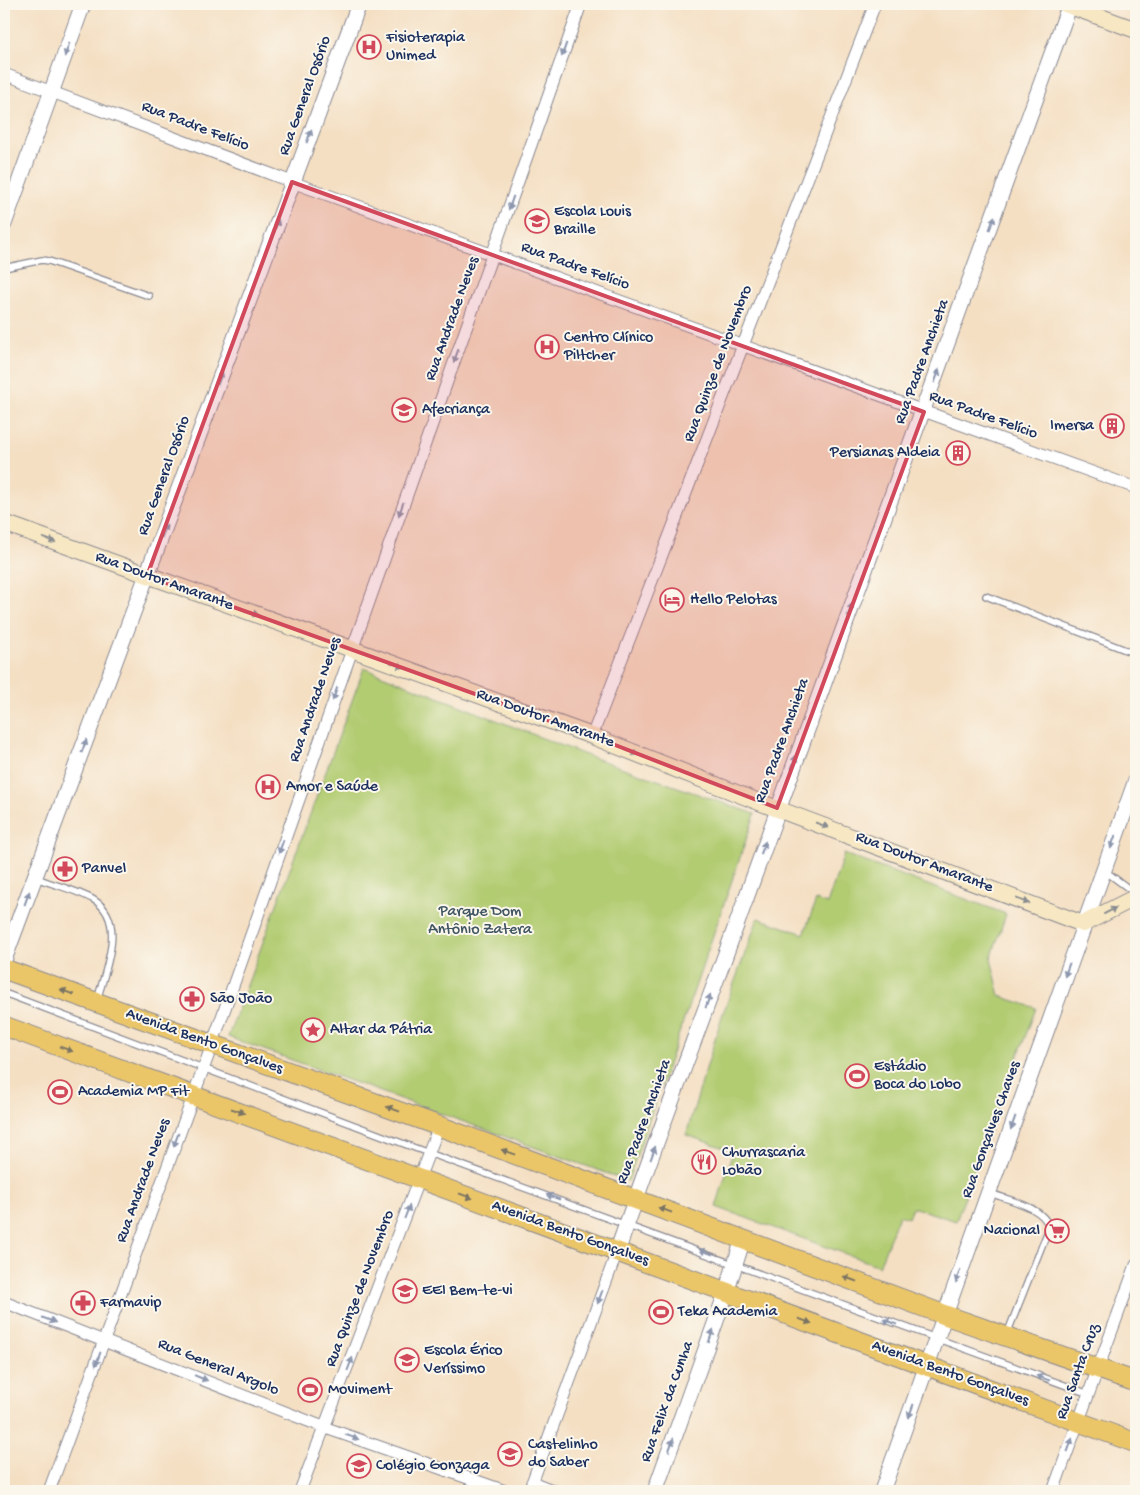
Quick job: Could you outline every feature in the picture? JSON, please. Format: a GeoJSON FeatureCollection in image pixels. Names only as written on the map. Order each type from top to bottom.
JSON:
{"type":"FeatureCollection","features":[{"type":"Feature","properties":{"kind":"main road"},"geometry":{"type":"LineString","coordinates":[[1068,4],[1136,30]]}},
{"type":"Feature","properties":{"kind":"main road","name":"Rua Doutor Amarante"},"geometry":{"type":"LineString","coordinates":[[4,523],[592,736],[1083,924]]}},
{"type":"Feature","properties":{"kind":"main road"},"geometry":{"type":"LineString","coordinates":[[1083,924],[1136,896]]}},
{"type":"Feature","properties":{"kind":"main road","name":"Avenida Bento Gonçalves"},"geometry":{"type":"LineString","coordinates":[[4,969],[743,1238],[945,1315],[1136,1382]]}},
{"type":"Feature","properties":{"kind":"main road","name":"Avenida Bento Gonçalves"},"geometry":{"type":"LineString","coordinates":[[4,1026],[1136,1443]]}},
{"type":"Feature","properties":{"kind":"street"},"geometry":{"type":"LineString","coordinates":[[4,223],[83,4]]}},
{"type":"Feature","properties":{"kind":"street","name":"Rua General Osório"},"geometry":{"type":"LineString","coordinates":[[4,960],[359,4]]}},
{"type":"Feature","properties":{"kind":"street","name":"Rua Andrade Neves"},"geometry":{"type":"LineString","coordinates":[[48,1491],[105,1341],[192,1094],[212,1045],[580,4]]}},
{"type":"Feature","properties":{"kind":"street","name":"Rua Quinze de Novembro"},"geometry":{"type":"LineString","coordinates":[[592,736],[876,4]]}},
{"type":"Feature","properties":{"kind":"street","name":"Rua Padre Anchieta"},"geometry":{"type":"LineString","coordinates":[[530,1487],[746,898],[777,808],[924,412],[1068,4]]}},
{"type":"Feature","properties":{"kind":"street","name":"Rua Padre Felício"},"geometry":{"type":"LineString","coordinates":[[4,74],[292,182],[1136,488]]}},
{"type":"Feature","properties":{"kind":"street","name":"Rua Gonçalves Chaves"},"geometry":{"type":"LineString","coordinates":[[882,1491],[1136,780]]}},
{"type":"Feature","properties":{"kind":"street","name":"Rua Quinze de Novembro"},"geometry":{"type":"LineString","coordinates":[[300,1491],[326,1428],[430,1153],[438,1126]]}},
{"type":"Feature","properties":{"kind":"street","name":"Rua Felix da Cunha"},"geometry":{"type":"LineString","coordinates":[[655,1491],[726,1293],[743,1238]]}},
{"type":"Feature","properties":{"kind":"street","name":"Rua Santa Cruz"},"geometry":{"type":"LineString","coordinates":[[1053,1491],[1136,1264]]}},
{"type":"Feature","properties":{"kind":"street","name":"Rua General Argolo"},"geometry":{"type":"LineString","coordinates":[[4,1302],[326,1428],[505,1491]]}},
{"type":"Feature","properties":{"kind":"street"},"geometry":{"type":"LineString","coordinates":[[530,1487],[555,1491]]}},
{"type":"Feature","properties":{"kind":"lane"},"geometry":{"type":"LineString","coordinates":[[4,268],[42,260],[49,261],[149,296]]}},
{"type":"Feature","properties":{"kind":"lane"},"geometry":{"type":"LineString","coordinates":[[986,596],[1136,654]]}},
{"type":"Feature","properties":{"kind":"lane"},"geometry":{"type":"LineString","coordinates":[[1103,870],[1136,896]]}},
{"type":"Feature","properties":{"kind":"lane"},"geometry":{"type":"LineString","coordinates":[[35,877],[95,900],[108,916],[112,940],[96,1003]]}},
{"type":"Feature","properties":{"kind":"lane"},"geometry":{"type":"LineString","coordinates":[[4,994],[430,1153],[735,1263],[937,1340],[1089,1394]]}},
{"type":"Feature","properties":{"kind":"lane"},"geometry":{"type":"LineString","coordinates":[[988,1192],[1035,1211],[1045,1218],[1049,1228],[1006,1336]]}},
{"type":"Feature","properties":{"kind":"highlighted area"},"geometry":{"type":"Polygon","coordinates":[[[292,182],[924,412],[777,808],[592,736],[147,576],[292,182]]]}},
{"type":"Feature","properties":{"kind":"green space","name":"Parque Dom Antônio Zatera"},"geometry":{"type":"Polygon","coordinates":[[[364,668],[583,754],[755,814],[628,1181],[228,1037],[364,668]]]}},
{"type":"Feature","properties":{"kind":"green space","name":"Estádio Boca do Lobo"},"geometry":{"type":"Polygon","coordinates":[[[844,854],[1006,914],[991,959],[1000,996],[1036,1008],[956,1221],[912,1207],[908,1218],[899,1215],[879,1266],[716,1207],[733,1151],[686,1135],[722,1016],[758,918],[804,934],[816,900],[827,904],[844,854]]]}},
{"type":"Feature","properties":{"kind":"place","name":"Fisioterapia Unimed"},"geometry":{"type":"Point","coordinates":[369,47]}},
{"type":"Feature","properties":{"kind":"place","name":"Escola Louis Braille"},"geometry":{"type":"Point","coordinates":[537,221]}},
{"type":"Feature","properties":{"kind":"place","name":"Centro Clínico Piltcher"},"geometry":{"type":"Point","coordinates":[547,347]}},
{"type":"Feature","properties":{"kind":"place","name":"Afecriança"},"geometry":{"type":"Point","coordinates":[404,410]}},
{"type":"Feature","properties":{"kind":"place","name":"Imersa"},"geometry":{"type":"Point","coordinates":[1112,426]}},
{"type":"Feature","properties":{"kind":"place","name":"Persianas Aldeia"},"geometry":{"type":"Point","coordinates":[958,453]}},
{"type":"Feature","properties":{"kind":"place","name":"Hello Pelotas"},"geometry":{"type":"Point","coordinates":[672,600]}},
{"type":"Feature","properties":{"kind":"place","name":"Amor e Saúde"},"geometry":{"type":"Point","coordinates":[268,787]}},
{"type":"Feature","properties":{"kind":"place","name":"Panvel"},"geometry":{"type":"Point","coordinates":[65,869]}},
{"type":"Feature","properties":{"kind":"place","name":"São João"},"geometry":{"type":"Point","coordinates":[192,999]}},
{"type":"Feature","properties":{"kind":"place","name":"Altar da Pátria"},"geometry":{"type":"Point","coordinates":[313,1030]}},
{"type":"Feature","properties":{"kind":"place","name":"Estádio Boca do Lobo"},"geometry":{"type":"Point","coordinates":[857,1076]}},
{"type":"Feature","properties":{"kind":"place","name":"Academia MP Fit"},"geometry":{"type":"Point","coordinates":[60,1092]}},
{"type":"Feature","properties":{"kind":"place","name":"Churrascaria Lobão"},"geometry":{"type":"Point","coordinates":[704,1162]}},
{"type":"Feature","properties":{"kind":"place","name":"Nacional"},"geometry":{"type":"Point","coordinates":[1057,1231]}},
{"type":"Feature","properties":{"kind":"place","name":"EEI Bem-te-vi"},"geometry":{"type":"Point","coordinates":[405,1291]}},
{"type":"Feature","properties":{"kind":"place","name":"Farmavip"},"geometry":{"type":"Point","coordinates":[83,1303]}},
{"type":"Feature","properties":{"kind":"place","name":"Teka Academia"},"geometry":{"type":"Point","coordinates":[661,1312]}},
{"type":"Feature","properties":{"kind":"place","name":"Escola Érico Veríssimo"},"geometry":{"type":"Point","coordinates":[407,1360]}},
{"type":"Feature","properties":{"kind":"place","name":"Moviment"},"geometry":{"type":"Point","coordinates":[310,1390]}},
{"type":"Feature","properties":{"kind":"place","name":"Castelinho do Saber"},"geometry":{"type":"Point","coordinates":[510,1454]}},
{"type":"Feature","properties":{"kind":"place","name":"Colégio Gonzaga"},"geometry":{"type":"Point","coordinates":[359,1466]}}]}
